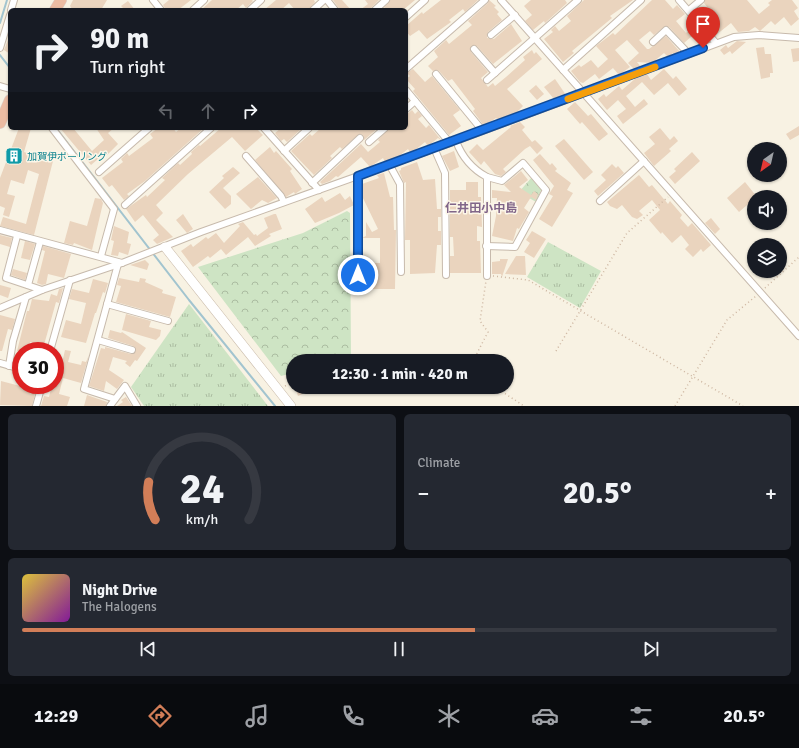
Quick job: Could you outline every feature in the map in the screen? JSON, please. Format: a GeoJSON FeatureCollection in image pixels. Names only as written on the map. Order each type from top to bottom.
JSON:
{"type":"FeatureCollection","features":[{"type":"Feature","properties":{"kind":"highway"},"geometry":{"type":"LineString","coordinates":[[0,123],[8,105]]}},
{"type":"Feature","properties":{"kind":"street"},"geometry":{"type":"LineString","coordinates":[[153,0],[159,8]]}},
{"type":"Feature","properties":{"kind":"street"},"geometry":{"type":"LineString","coordinates":[[195,8],[204,0]]}},
{"type":"Feature","properties":{"kind":"street"},"geometry":{"type":"LineString","coordinates":[[252,8],[261,0]]}},
{"type":"Feature","properties":{"kind":"street"},"geometry":{"type":"LineString","coordinates":[[315,8],[325,0],[333,8]]}},
{"type":"Feature","properties":{"kind":"street"},"geometry":{"type":"LineString","coordinates":[[377,8],[386,0]]}},
{"type":"Feature","properties":{"kind":"street"},"geometry":{"type":"LineString","coordinates":[[408,14],[425,0]]}},
{"type":"Feature","properties":{"kind":"street"},"geometry":{"type":"LineString","coordinates":[[408,66],[486,0]]}},
{"type":"Feature","properties":{"kind":"street"},"geometry":{"type":"LineString","coordinates":[[501,0],[799,336]]}},
{"type":"Feature","properties":{"kind":"street"},"geometry":{"type":"LineString","coordinates":[[487,80],[578,0]]}},
{"type":"Feature","properties":{"kind":"street"},"geometry":{"type":"LineString","coordinates":[[563,70],[641,0]]}},
{"type":"Feature","properties":{"kind":"street"},"geometry":{"type":"LineString","coordinates":[[679,0],[716,43]]}},
{"type":"Feature","properties":{"kind":"street"},"geometry":{"type":"LineString","coordinates":[[689,10],[701,0]]}},
{"type":"Feature","properties":{"kind":"street"},"geometry":{"type":"LineString","coordinates":[[491,35],[515,15]]}},
{"type":"Feature","properties":{"kind":"street"},"geometry":{"type":"LineString","coordinates":[[0,48],[8,22]]}},
{"type":"Feature","properties":{"kind":"street"},"geometry":{"type":"LineString","coordinates":[[653,42],[666,30],[689,54]]}},
{"type":"Feature","properties":{"kind":"street"},"geometry":{"type":"LineString","coordinates":[[0,308],[42,290],[148,254],[201,232],[453,142],[716,43],[734,37],[759,35],[799,38]]}},
{"type":"Feature","properties":{"kind":"street"},"geometry":{"type":"LineString","coordinates":[[474,49],[495,73]]}},
{"type":"Feature","properties":{"kind":"street"},"geometry":{"type":"LineString","coordinates":[[436,74],[482,130]]}},
{"type":"Feature","properties":{"kind":"street"},"geometry":{"type":"LineString","coordinates":[[408,92],[453,142],[475,170],[487,177],[502,181],[523,163],[546,190],[515,247],[486,246]]}},
{"type":"Feature","properties":{"kind":"street"},"geometry":{"type":"LineString","coordinates":[[408,107],[415,101]]}},
{"type":"Feature","properties":{"kind":"street"},"geometry":{"type":"LineString","coordinates":[[54,130],[114,209],[101,256]]}},
{"type":"Feature","properties":{"kind":"street"},"geometry":{"type":"LineString","coordinates":[[99,172],[147,130]]}},
{"type":"Feature","properties":{"kind":"street"},"geometry":{"type":"LineString","coordinates":[[125,205],[209,130]]}},
{"type":"Feature","properties":{"kind":"street"},"geometry":{"type":"LineString","coordinates":[[266,130],[319,190]]}},
{"type":"Feature","properties":{"kind":"street"},"geometry":{"type":"LineString","coordinates":[[284,151],[307,130]]}},
{"type":"Feature","properties":{"kind":"street"},"geometry":{"type":"LineString","coordinates":[[368,142],[383,130]]}},
{"type":"Feature","properties":{"kind":"street"},"geometry":{"type":"LineString","coordinates":[[312,183],[360,138]]}},
{"type":"Feature","properties":{"kind":"street"},"geometry":{"type":"LineString","coordinates":[[434,148],[445,173],[446,275]]}},
{"type":"Feature","properties":{"kind":"street"},"geometry":{"type":"LineString","coordinates":[[246,156],[281,196],[284,202]]}},
{"type":"Feature","properties":{"kind":"street"},"geometry":{"type":"LineString","coordinates":[[600,201],[644,161]]}},
{"type":"Feature","properties":{"kind":"street"},"geometry":{"type":"LineString","coordinates":[[389,164],[400,184],[401,272]]}},
{"type":"Feature","properties":{"kind":"street"},"geometry":{"type":"LineString","coordinates":[[358,176],[358,275]]}},
{"type":"Feature","properties":{"kind":"street"},"geometry":{"type":"LineString","coordinates":[[487,177],[487,276]]}},
{"type":"Feature","properties":{"kind":"street"},"geometry":{"type":"LineString","coordinates":[[0,230],[40,242],[101,256],[120,264]]}},
{"type":"Feature","properties":{"kind":"street"},"geometry":{"type":"LineString","coordinates":[[17,236],[6,278],[42,290]]}},
{"type":"Feature","properties":{"kind":"street"},"geometry":{"type":"LineString","coordinates":[[28,285],[40,242]]}},
{"type":"Feature","properties":{"kind":"street"},"geometry":{"type":"LineString","coordinates":[[161,249],[291,406]]}},
{"type":"Feature","properties":{"kind":"street"},"geometry":{"type":"LineString","coordinates":[[115,399],[84,389],[107,304],[120,264]]}},
{"type":"Feature","properties":{"kind":"street"},"geometry":{"type":"LineString","coordinates":[[53,342],[70,280]]}},
{"type":"Feature","properties":{"kind":"street"},"geometry":{"type":"LineString","coordinates":[[9,366],[13,341],[26,297]]}},
{"type":"Feature","properties":{"kind":"street"},"geometry":{"type":"LineString","coordinates":[[107,304],[168,321]]}},
{"type":"Feature","properties":{"kind":"street"},"geometry":{"type":"LineString","coordinates":[[98,340],[132,350]]}},
{"type":"Feature","properties":{"kind":"street"},"geometry":{"type":"LineString","coordinates":[[0,363],[12,367]]}},
{"type":"Feature","properties":{"kind":"street"},"geometry":{"type":"LineString","coordinates":[[110,406],[125,386],[137,406]]}},
{"type":"Feature","properties":{"kind":"street"},"geometry":{"type":"LineString","coordinates":[[36,406],[39,394]]}},
{"type":"Feature","properties":{"kind":"path"},"geometry":{"type":"LineString","coordinates":[[556,351],[627,233],[672,193]]}},
{"type":"Feature","properties":{"kind":"path"},"geometry":{"type":"LineString","coordinates":[[675,406],[727,320],[799,257]]}},
{"type":"Feature","properties":{"kind":"path"},"geometry":{"type":"LineString","coordinates":[[477,354],[488,332],[480,321],[487,276],[528,280],[580,312],[743,406]]}},
{"type":"Feature","properties":{"kind":"path"},"geometry":{"type":"LineString","coordinates":[[506,394],[524,406]]}},
{"type":"Feature","properties":{"kind":"green space"},"geometry":{"type":"Polygon","coordinates":[[[532,177],[542,188],[536,202],[519,192],[532,177]]]}},
{"type":"Feature","properties":{"kind":"green space"},"geometry":{"type":"Polygon","coordinates":[[[347,211],[350,213],[351,354],[286,354],[286,375],[281,376],[198,267],[303,233],[347,211]]]}},
{"type":"Feature","properties":{"kind":"green space"},"geometry":{"type":"Polygon","coordinates":[[[548,242],[601,271],[580,308],[527,277],[548,242]]]}},
{"type":"Feature","properties":{"kind":"green space"},"geometry":{"type":"Polygon","coordinates":[[[189,304],[268,406],[144,406],[131,387],[189,304]]]}},
{"type":"Feature","properties":{"kind":"building"},"geometry":{"type":"Polygon","coordinates":[[[73,0],[107,0],[102,8],[72,8],[70,6],[73,0]]]}},
{"type":"Feature","properties":{"kind":"building"},"geometry":{"type":"Polygon","coordinates":[[[169,0],[191,0],[181,8],[165,8],[163,5],[169,0]]]}},
{"type":"Feature","properties":{"kind":"building"},"geometry":{"type":"Polygon","coordinates":[[[212,0],[253,1],[246,8],[243,4],[238,8],[203,8],[212,0]]]}},
{"type":"Feature","properties":{"kind":"building"},"geometry":{"type":"Polygon","coordinates":[[[276,0],[314,0],[315,2],[310,8],[293,8],[289,3],[283,8],[266,8],[276,0]]]}},
{"type":"Feature","properties":{"kind":"building"},"geometry":{"type":"Polygon","coordinates":[[[333,0],[342,0],[349,8],[339,8],[333,0]]]}},
{"type":"Feature","properties":{"kind":"building"},"geometry":{"type":"Polygon","coordinates":[[[365,0],[379,0],[371,8],[363,8],[368,4],[365,0]]]}},
{"type":"Feature","properties":{"kind":"building"},"geometry":{"type":"Polygon","coordinates":[[[390,0],[415,0],[405,8],[384,8],[390,0]]]}},
{"type":"Feature","properties":{"kind":"building"},"geometry":{"type":"Polygon","coordinates":[[[441,0],[478,0],[465,12],[463,9],[449,20],[451,22],[427,39],[419,30],[410,36],[408,34],[408,24],[422,12],[423,14],[441,0]]]}},
{"type":"Feature","properties":{"kind":"building"},"geometry":{"type":"Polygon","coordinates":[[[489,0],[496,6],[494,7],[499,12],[497,14],[502,20],[488,32],[487,38],[494,39],[511,24],[522,41],[493,64],[477,46],[471,46],[471,52],[488,72],[481,78],[488,87],[493,83],[495,86],[506,77],[525,60],[523,57],[532,50],[534,54],[536,52],[542,59],[507,89],[523,106],[514,115],[498,120],[496,118],[484,126],[473,111],[475,109],[452,79],[448,81],[439,71],[433,71],[428,66],[438,57],[434,51],[446,40],[449,44],[472,25],[468,21],[488,3],[489,0]]]}},
{"type":"Feature","properties":{"kind":"building"},"geometry":{"type":"Polygon","coordinates":[[[531,0],[565,0],[567,3],[545,23],[544,21],[533,30],[525,21],[532,15],[524,6],[531,0]]]}},
{"type":"Feature","properties":{"kind":"building"},"geometry":{"type":"Polygon","coordinates":[[[584,0],[633,0],[610,16],[612,18],[572,51],[574,53],[563,62],[544,39],[553,32],[551,30],[555,26],[559,31],[571,21],[567,16],[584,0]]]}},
{"type":"Feature","properties":{"kind":"building"},"geometry":{"type":"Polygon","coordinates":[[[652,0],[665,0],[673,9],[677,5],[685,14],[676,21],[686,33],[695,25],[708,40],[700,45],[692,36],[684,43],[669,27],[665,26],[654,35],[650,31],[639,40],[647,49],[649,49],[666,36],[680,52],[679,53],[674,55],[673,53],[668,57],[664,53],[652,63],[637,62],[641,67],[634,69],[628,63],[639,53],[627,40],[615,50],[630,67],[619,75],[613,68],[599,79],[595,74],[583,83],[580,82],[571,71],[579,65],[581,67],[591,60],[598,68],[608,59],[596,46],[613,33],[615,35],[652,0]]]}},
{"type":"Feature","properties":{"kind":"building"},"geometry":{"type":"Polygon","coordinates":[[[705,0],[747,0],[759,14],[770,5],[768,3],[772,0],[792,0],[798,8],[794,11],[799,19],[791,26],[784,17],[775,25],[771,21],[760,31],[755,27],[749,31],[738,32],[731,23],[716,35],[698,16],[708,8],[704,3],[705,0]]]}},
{"type":"Feature","properties":{"kind":"building"},"geometry":{"type":"Polygon","coordinates":[[[128,1],[133,8],[123,8],[121,6],[128,1]]]}},
{"type":"Feature","properties":{"kind":"building"},"geometry":{"type":"Polygon","coordinates":[[[8,40],[8,53],[4,50],[8,40]]]}},
{"type":"Feature","properties":{"kind":"building"},"geometry":{"type":"Polygon","coordinates":[[[737,41],[746,42],[732,54],[730,51],[724,55],[720,50],[726,45],[728,48],[737,41]]]}},
{"type":"Feature","properties":{"kind":"building"},"geometry":{"type":"Polygon","coordinates":[[[764,47],[765,54],[771,54],[773,73],[770,73],[770,77],[761,79],[756,48],[764,47]]]}},
{"type":"Feature","properties":{"kind":"building"},"geometry":{"type":"Polygon","coordinates":[[[799,48],[799,61],[793,62],[791,49],[799,48]]]}},
{"type":"Feature","properties":{"kind":"building"},"geometry":{"type":"Polygon","coordinates":[[[413,69],[425,82],[432,76],[460,110],[453,115],[461,126],[449,135],[413,91],[415,89],[408,81],[408,78],[410,76],[408,72],[413,69]]]}},
{"type":"Feature","properties":{"kind":"building"},"geometry":{"type":"Polygon","coordinates":[[[664,69],[673,79],[676,76],[687,89],[679,96],[668,83],[654,95],[642,82],[626,96],[635,107],[644,99],[648,104],[623,124],[617,116],[626,109],[618,100],[607,110],[598,99],[604,94],[606,97],[619,86],[622,90],[636,78],[647,74],[651,80],[664,69]]]}},
{"type":"Feature","properties":{"kind":"building"},"geometry":{"type":"Polygon","coordinates":[[[555,79],[566,95],[554,99],[544,87],[555,79]]]}},
{"type":"Feature","properties":{"kind":"building"},"geometry":{"type":"Polygon","coordinates":[[[536,85],[544,94],[537,100],[529,91],[536,85]]]}},
{"type":"Feature","properties":{"kind":"building"},"geometry":{"type":"Polygon","coordinates":[[[575,102],[588,116],[591,114],[608,134],[599,141],[582,122],[580,124],[567,109],[575,102]]]}},
{"type":"Feature","properties":{"kind":"building"},"geometry":{"type":"Polygon","coordinates":[[[412,110],[415,114],[418,111],[422,116],[418,119],[426,128],[429,125],[442,141],[438,138],[428,146],[425,142],[414,151],[410,152],[408,149],[399,156],[385,162],[383,158],[370,167],[361,157],[338,177],[336,176],[330,181],[322,184],[320,182],[361,144],[368,152],[380,142],[378,140],[387,130],[408,130],[408,113],[412,110]]]}},
{"type":"Feature","properties":{"kind":"building"},"geometry":{"type":"Polygon","coordinates":[[[520,122],[525,127],[522,130],[532,142],[535,140],[543,148],[537,154],[530,146],[525,149],[503,169],[506,172],[501,176],[495,174],[484,161],[481,165],[469,152],[477,144],[483,150],[511,127],[510,126],[520,122]]]}},
{"type":"Feature","properties":{"kind":"building"},"geometry":{"type":"Polygon","coordinates":[[[799,126],[799,135],[790,140],[786,134],[799,126]]]}},
{"type":"Feature","properties":{"kind":"building"},"geometry":{"type":"Polygon","coordinates":[[[660,128],[670,140],[674,136],[678,141],[669,149],[671,151],[654,166],[644,153],[655,144],[649,137],[660,128]]]}},
{"type":"Feature","properties":{"kind":"building"},"geometry":{"type":"Polygon","coordinates":[[[18,130],[30,130],[24,152],[53,161],[34,235],[0,226],[3,217],[26,224],[39,174],[28,170],[24,184],[11,180],[7,194],[15,196],[9,217],[3,215],[5,208],[0,206],[0,178],[18,130]]]}},
{"type":"Feature","properties":{"kind":"building"},"geometry":{"type":"Polygon","coordinates":[[[62,130],[75,130],[92,151],[104,140],[97,130],[112,130],[108,133],[118,144],[107,155],[105,153],[91,165],[62,130]]]}},
{"type":"Feature","properties":{"kind":"building"},"geometry":{"type":"Polygon","coordinates":[[[155,130],[174,130],[176,132],[178,130],[202,130],[145,181],[127,194],[129,196],[124,200],[112,185],[109,187],[102,178],[123,162],[121,159],[127,153],[129,156],[153,138],[150,134],[155,130]]]}},
{"type":"Feature","properties":{"kind":"building"},"geometry":{"type":"Polygon","coordinates":[[[219,130],[258,130],[263,135],[245,151],[232,137],[188,174],[156,205],[163,213],[156,220],[173,237],[157,244],[153,240],[159,235],[143,215],[135,222],[126,209],[146,195],[147,197],[165,180],[162,178],[178,163],[180,165],[192,154],[191,152],[199,145],[200,146],[219,130]]]}},
{"type":"Feature","properties":{"kind":"building"},"geometry":{"type":"Polygon","coordinates":[[[279,130],[300,130],[287,142],[284,139],[281,141],[275,133],[279,130]]]}},
{"type":"Feature","properties":{"kind":"building"},"geometry":{"type":"Polygon","coordinates":[[[319,130],[376,130],[364,140],[363,135],[359,134],[342,149],[340,147],[330,156],[332,158],[314,175],[291,151],[310,134],[312,136],[319,130]]]}},
{"type":"Feature","properties":{"kind":"building"},"geometry":{"type":"Polygon","coordinates":[[[564,139],[593,172],[584,180],[555,146],[564,139]]]}},
{"type":"Feature","properties":{"kind":"building"},"geometry":{"type":"Polygon","coordinates":[[[270,147],[274,153],[276,151],[292,169],[290,171],[302,189],[295,194],[294,192],[286,197],[255,160],[270,147]]]}},
{"type":"Feature","properties":{"kind":"building"},"geometry":{"type":"Polygon","coordinates":[[[454,151],[459,167],[450,171],[442,156],[454,151]]]}},
{"type":"Feature","properties":{"kind":"building"},"geometry":{"type":"Polygon","coordinates":[[[692,152],[700,161],[675,184],[669,177],[676,171],[674,169],[692,152]]]}},
{"type":"Feature","properties":{"kind":"building"},"geometry":{"type":"Polygon","coordinates":[[[540,154],[550,165],[552,163],[557,169],[555,171],[571,183],[567,190],[573,193],[552,227],[539,219],[553,196],[549,194],[554,186],[533,160],[540,154]]]}},
{"type":"Feature","properties":{"kind":"building"},"geometry":{"type":"Polygon","coordinates":[[[417,162],[423,180],[435,179],[437,209],[441,209],[441,217],[438,217],[438,231],[441,231],[441,245],[437,245],[435,273],[410,274],[410,240],[405,240],[406,182],[404,183],[399,171],[401,168],[417,162]]]}},
{"type":"Feature","properties":{"kind":"building"},"geometry":{"type":"Polygon","coordinates":[[[612,164],[616,168],[618,166],[624,173],[598,196],[594,191],[606,180],[601,175],[612,164]]]}},
{"type":"Feature","properties":{"kind":"building"},"geometry":{"type":"Polygon","coordinates":[[[233,167],[240,173],[223,188],[231,196],[231,204],[225,209],[209,192],[224,178],[222,176],[233,167]]]}},
{"type":"Feature","properties":{"kind":"building"},"geometry":{"type":"Polygon","coordinates":[[[521,171],[528,180],[519,187],[531,195],[534,191],[538,194],[536,200],[531,197],[524,208],[529,212],[519,229],[517,228],[513,241],[492,236],[496,216],[497,198],[492,198],[492,190],[511,192],[504,185],[521,171]]]}},
{"type":"Feature","properties":{"kind":"building"},"geometry":{"type":"Polygon","coordinates":[[[384,173],[390,197],[393,197],[394,230],[396,230],[395,289],[370,289],[370,274],[363,274],[363,263],[380,263],[380,238],[362,238],[366,236],[366,222],[372,232],[378,229],[362,196],[362,184],[379,178],[377,175],[384,173]]]}},
{"type":"Feature","properties":{"kind":"building"},"geometry":{"type":"Polygon","coordinates":[[[639,175],[649,187],[652,185],[668,204],[670,201],[682,215],[680,218],[688,227],[692,223],[711,245],[703,252],[701,249],[693,257],[685,249],[689,245],[681,235],[672,243],[662,232],[661,234],[649,220],[660,210],[652,200],[639,211],[643,215],[637,219],[632,217],[622,205],[617,209],[610,206],[607,202],[639,175]]]}},
{"type":"Feature","properties":{"kind":"building"},"geometry":{"type":"Polygon","coordinates":[[[258,177],[277,198],[268,203],[262,200],[251,209],[236,194],[258,177]]]}},
{"type":"Feature","properties":{"kind":"building"},"geometry":{"type":"Polygon","coordinates":[[[466,182],[478,182],[478,197],[481,197],[482,227],[477,226],[477,241],[480,241],[481,273],[450,273],[450,256],[454,256],[453,237],[450,237],[450,190],[466,190],[466,182]]]}},
{"type":"Feature","properties":{"kind":"building"},"geometry":{"type":"Polygon","coordinates":[[[745,182],[751,190],[747,190],[747,205],[739,212],[727,198],[745,182]]]}},
{"type":"Feature","properties":{"kind":"building"},"geometry":{"type":"Polygon","coordinates":[[[340,193],[345,200],[350,196],[354,205],[315,223],[305,209],[322,197],[325,202],[340,193]]]}},
{"type":"Feature","properties":{"kind":"building"},"geometry":{"type":"Polygon","coordinates":[[[95,198],[101,199],[103,203],[92,250],[74,243],[73,245],[64,243],[70,221],[87,226],[95,198]]]}},
{"type":"Feature","properties":{"kind":"building"},"geometry":{"type":"Polygon","coordinates":[[[183,214],[193,229],[187,233],[176,220],[183,214]]]}},
{"type":"Feature","properties":{"kind":"building"},"geometry":{"type":"Polygon","coordinates":[[[276,214],[282,229],[269,234],[271,236],[255,246],[248,237],[226,255],[221,249],[210,258],[208,256],[193,267],[181,251],[191,244],[193,247],[206,237],[208,239],[216,233],[224,243],[240,226],[238,224],[243,222],[254,235],[256,234],[257,236],[268,228],[264,218],[276,214]]]}},
{"type":"Feature","properties":{"kind":"building"},"geometry":{"type":"Polygon","coordinates":[[[711,218],[720,229],[715,234],[705,223],[711,218]]]}},
{"type":"Feature","properties":{"kind":"building"},"geometry":{"type":"Polygon","coordinates":[[[114,226],[129,232],[127,243],[131,244],[128,255],[119,252],[118,256],[111,255],[114,241],[111,240],[114,226]]]}},
{"type":"Feature","properties":{"kind":"building"},"geometry":{"type":"Polygon","coordinates":[[[532,231],[546,239],[534,258],[524,252],[530,243],[526,240],[532,231]]]}},
{"type":"Feature","properties":{"kind":"building"},"geometry":{"type":"Polygon","coordinates":[[[0,235],[12,238],[10,247],[0,244],[0,235]]]}},
{"type":"Feature","properties":{"kind":"building"},"geometry":{"type":"Polygon","coordinates":[[[25,241],[35,244],[30,260],[21,258],[25,241]]]}},
{"type":"Feature","properties":{"kind":"building"},"geometry":{"type":"Polygon","coordinates":[[[43,246],[71,254],[64,278],[48,274],[46,284],[42,285],[37,283],[45,251],[42,250],[43,246]]]}},
{"type":"Feature","properties":{"kind":"building"},"geometry":{"type":"Polygon","coordinates":[[[516,256],[525,256],[526,275],[505,274],[516,256]]]}},
{"type":"Feature","properties":{"kind":"building"},"geometry":{"type":"Polygon","coordinates":[[[500,259],[508,259],[502,277],[501,274],[492,274],[492,262],[500,261],[500,259]]]}},
{"type":"Feature","properties":{"kind":"building"},"geometry":{"type":"Polygon","coordinates":[[[145,260],[149,264],[147,270],[130,265],[145,260]]]}},
{"type":"Feature","properties":{"kind":"building"},"geometry":{"type":"Polygon","coordinates":[[[13,269],[27,273],[25,280],[11,275],[13,269]]]}},
{"type":"Feature","properties":{"kind":"building"},"geometry":{"type":"Polygon","coordinates":[[[119,278],[139,282],[140,278],[146,279],[145,282],[163,290],[162,293],[176,297],[170,317],[116,302],[121,286],[117,285],[119,278]]]}},
{"type":"Feature","properties":{"kind":"building"},"geometry":{"type":"Polygon","coordinates":[[[93,279],[108,283],[105,293],[103,292],[95,313],[86,343],[61,337],[66,320],[81,324],[86,303],[69,299],[72,289],[89,293],[93,279]]]}},
{"type":"Feature","properties":{"kind":"building"},"geometry":{"type":"Polygon","coordinates":[[[0,285],[11,288],[8,298],[0,295],[0,285]]]}},
{"type":"Feature","properties":{"kind":"building"},"geometry":{"type":"Polygon","coordinates":[[[63,288],[59,303],[56,302],[45,342],[19,342],[27,311],[29,311],[32,299],[49,301],[51,294],[57,296],[59,289],[63,288]]]}},
{"type":"Feature","properties":{"kind":"building"},"geometry":{"type":"Polygon","coordinates":[[[126,314],[151,321],[149,327],[161,330],[160,336],[156,340],[122,330],[126,314]]]}},
{"type":"Feature","properties":{"kind":"building"},"geometry":{"type":"Polygon","coordinates":[[[0,315],[15,319],[12,330],[8,329],[2,351],[0,351],[0,315]]]}},
{"type":"Feature","properties":{"kind":"building"},"geometry":{"type":"Polygon","coordinates":[[[110,330],[122,332],[146,348],[137,361],[135,360],[130,367],[125,363],[127,361],[113,357],[109,370],[124,380],[117,389],[106,381],[104,391],[89,386],[101,348],[105,349],[105,347],[131,354],[136,351],[133,346],[108,338],[110,330]]]}},
{"type":"Feature","properties":{"kind":"building"},"geometry":{"type":"Polygon","coordinates":[[[65,350],[71,351],[68,362],[81,365],[82,361],[86,362],[89,355],[81,383],[64,378],[65,350]]]}},
{"type":"Feature","properties":{"kind":"building"},"geometry":{"type":"Polygon","coordinates":[[[1,381],[12,384],[12,394],[35,394],[32,406],[0,405],[1,381]]]}},
{"type":"Feature","properties":{"kind":"building"},"geometry":{"type":"Polygon","coordinates":[[[50,394],[59,394],[70,397],[67,406],[41,406],[44,396],[49,397],[50,394]]]}},
{"type":"Feature","properties":{"kind":"building"},"geometry":{"type":"Polygon","coordinates":[[[87,395],[107,402],[106,406],[84,406],[87,395]]]}},
{"type":"Feature","properties":{"kind":"building"},"geometry":{"type":"Polygon","coordinates":[[[126,397],[132,406],[117,406],[123,402],[121,400],[126,397]]]}},
{"type":"Feature","properties":{"kind":"waterway"},"geometry":{"type":"LineString","coordinates":[[0,23],[7,0]]}},
{"type":"Feature","properties":{"kind":"waterway"},"geometry":{"type":"LineString","coordinates":[[0,55],[8,65]]}},
{"type":"Feature","properties":{"kind":"waterway"},"geometry":{"type":"LineString","coordinates":[[58,130],[189,300],[275,406]]}},
{"type":"Feature","properties":{"kind":"slow traffic"},"geometry":{"type":"LineString","coordinates":[[568,99],[655,67]]}},
{"type":"Feature","properties":{"kind":"place","name":"加賀伊ポーリング"},"geometry":{"type":"Point","coordinates":[14,156]}},
{"type":"Feature","properties":{"kind":"district","name":"仁井田小中島"},"geometry":{"type":"Point","coordinates":[481,208]}},
{"type":"Feature","properties":{"kind":"route"},"geometry":{"type":"LineString","coordinates":[[358,275],[358,176],[456,141],[703,48]]}}]}
